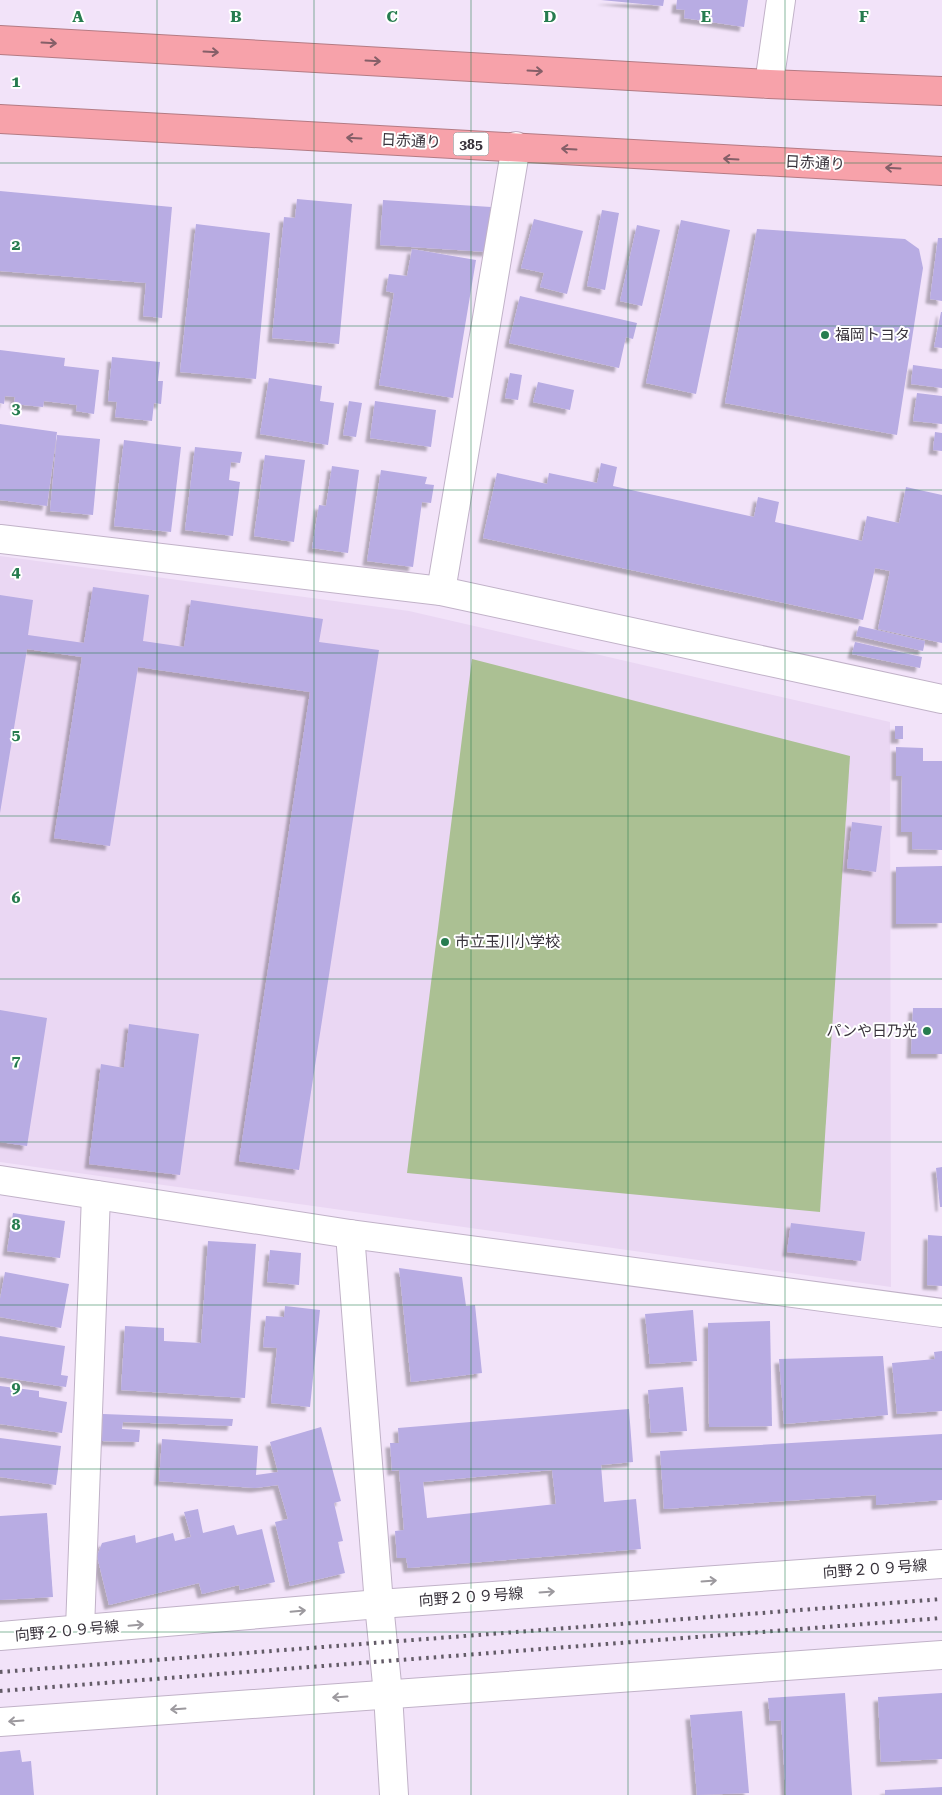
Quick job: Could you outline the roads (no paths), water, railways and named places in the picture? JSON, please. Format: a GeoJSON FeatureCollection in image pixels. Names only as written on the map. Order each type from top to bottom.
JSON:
{"type":"FeatureCollection","features":[{"type":"Feature","properties":{"kind":"highway"},"geometry":{"type":"LineString","coordinates":[[0,40],[769,84],[942,91]]}},
{"type":"Feature","properties":{"kind":"highway","name":"日赤通り"},"geometry":{"type":"LineString","coordinates":[[0,119],[942,171]]}},
{"type":"Feature","properties":{"kind":"street"},"geometry":{"type":"LineString","coordinates":[[769,84],[781,0]]}},
{"type":"Feature","properties":{"kind":"street"},"geometry":{"type":"LineString","coordinates":[[441,591],[516,146]]}},
{"type":"Feature","properties":{"kind":"street"},"geometry":{"type":"LineString","coordinates":[[0,539],[441,591],[942,699]]}},
{"type":"Feature","properties":{"kind":"street"},"geometry":{"type":"LineString","coordinates":[[0,1180],[350,1234],[942,1314]]}},
{"type":"Feature","properties":{"kind":"street"},"geometry":{"type":"LineString","coordinates":[[80,1629],[96,1195]]}},
{"type":"Feature","properties":{"kind":"street"},"geometry":{"type":"LineString","coordinates":[[350,1234],[379,1604],[388,1694],[394,1795]]}},
{"type":"Feature","properties":{"kind":"street","name":"向野２０９号線"},"geometry":{"type":"LineString","coordinates":[[0,1636],[379,1604],[942,1564]]}},
{"type":"Feature","properties":{"kind":"street"},"geometry":{"type":"LineString","coordinates":[[0,1722],[942,1655]]}},
{"type":"Feature","properties":{"kind":"railway"},"geometry":{"type":"LineString","coordinates":[[0,1672],[942,1599]]}},
{"type":"Feature","properties":{"kind":"railway"},"geometry":{"type":"LineString","coordinates":[[0,1691],[942,1618]]}},
{"type":"Feature","properties":{"kind":"place","name":"福岡トヨタ"},"geometry":{"type":"Point","coordinates":[825,335]}},
{"type":"Feature","properties":{"kind":"place","name":"市立玉川小学校"},"geometry":{"type":"Point","coordinates":[445,942]}},
{"type":"Feature","properties":{"kind":"place","name":"パンや日乃光"},"geometry":{"type":"Point","coordinates":[927,1031]}}]}
